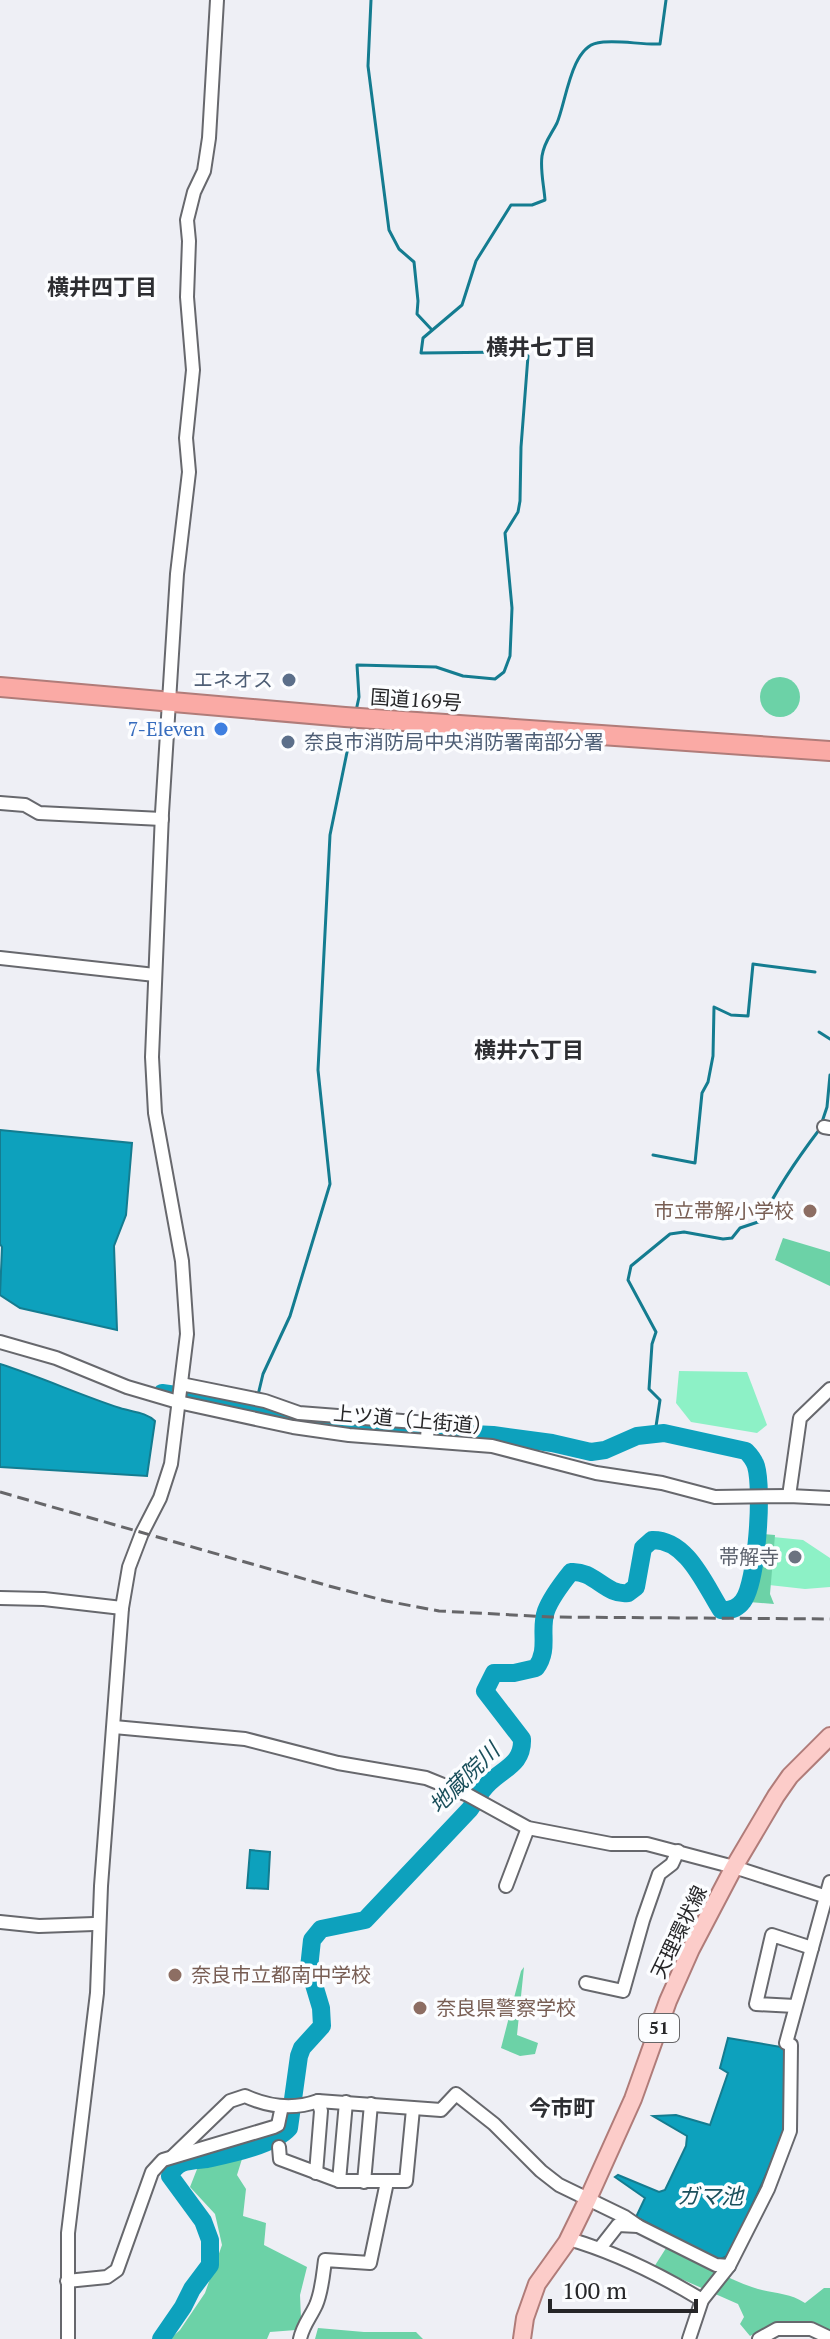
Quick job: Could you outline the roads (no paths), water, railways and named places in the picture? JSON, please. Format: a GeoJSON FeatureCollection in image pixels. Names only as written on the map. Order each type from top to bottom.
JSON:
{"type":"FeatureCollection","features":[{"type":"Feature","properties":{"kind":"highway","name":"国道169号"},"geometry":{"type":"LineString","coordinates":[[0,687],[331,716],[830,751]]}},
{"type":"Feature","properties":{"kind":"main road","name":"天理環状線"},"geometry":{"type":"LineString","coordinates":[[522,2339],[525,2318],[537,2284],[569,2239],[588,2199],[633,2099],[668,2001],[691,1949],[734,1867],[790,1776],[830,1737]]}},
{"type":"Feature","properties":{"kind":"street"},"geometry":{"type":"LineString","coordinates":[[68,2339],[68,2233],[97,1993],[101,1886],[122,1608],[129,1567],[160,1498],[171,1464],[187,1334],[182,1261],[155,1113],[152,1057],[177,574],[189,472],[186,438],[193,370],[187,297],[187,220],[194,192],[204,171],[209,138],[217,0]]}},
{"type":"Feature","properties":{"kind":"street"},"geometry":{"type":"LineString","coordinates":[[0,803],[25,805],[39,813],[162,819]]}},
{"type":"Feature","properties":{"kind":"street"},"geometry":{"type":"LineString","coordinates":[[0,958],[155,975]]}},
{"type":"Feature","properties":{"kind":"street","name":"上ツ道（上街道）"},"geometry":{"type":"LineString","coordinates":[[0,1342],[56,1358],[127,1387],[178,1402],[318,1431],[428,1433],[596,1473],[662,1483],[715,1497],[830,1498]]}},
{"type":"Feature","properties":{"kind":"street"},"geometry":{"type":"LineString","coordinates":[[181,1384],[259,1400],[299,1413],[428,1423],[428,1433]]}},
{"type":"Feature","properties":{"kind":"street"},"geometry":{"type":"LineString","coordinates":[[789,1496],[800,1418],[830,1389]]}},
{"type":"Feature","properties":{"kind":"street"},"geometry":{"type":"LineString","coordinates":[[0,1598],[44,1599],[122,1608]]}},
{"type":"Feature","properties":{"kind":"street"},"geometry":{"type":"LineString","coordinates":[[114,1727],[245,1739],[338,1763],[426,1778],[468,1795],[528,1828],[611,1844],[647,1844],[678,1851],[828,1898]]}},
{"type":"Feature","properties":{"kind":"street"},"geometry":{"type":"LineString","coordinates":[[506,1886],[528,1828]]}},
{"type":"Feature","properties":{"kind":"street"},"geometry":{"type":"LineString","coordinates":[[586,1983],[623,1991],[659,1874],[672,1864],[678,1851]]}},
{"type":"Feature","properties":{"kind":"street"},"geometry":{"type":"LineString","coordinates":[[689,2339],[702,2300],[729,2266],[768,2189],[790,2131],[791,2045],[786,2043],[830,1882]]}},
{"type":"Feature","properties":{"kind":"street"},"geometry":{"type":"LineString","coordinates":[[0,1922],[39,1926],[94,1924]]}},
{"type":"Feature","properties":{"kind":"street"},"geometry":{"type":"LineString","coordinates":[[795,2006],[756,2004],[772,1935],[812,1948]]}},
{"type":"Feature","properties":{"kind":"street"},"geometry":{"type":"LineString","coordinates":[[173,2156],[230,2101],[245,2096],[263,2104],[284,2106],[302,2107],[318,2101],[441,2110],[456,2094],[494,2124],[559,2185],[716,2265],[729,2266]]}},
{"type":"Feature","properties":{"kind":"street"},"geometry":{"type":"LineString","coordinates":[[316,2173],[321,2111],[318,2101]]}},
{"type":"Feature","properties":{"kind":"street"},"geometry":{"type":"LineString","coordinates":[[339,2181],[346,2102]]}},
{"type":"Feature","properties":{"kind":"street"},"geometry":{"type":"LineString","coordinates":[[364,2182],[371,2104]]}},
{"type":"Feature","properties":{"kind":"street"},"geometry":{"type":"LineString","coordinates":[[67,2281],[107,2277],[117,2270],[152,2172],[163,2160],[275,2130],[284,2106]]}},
{"type":"Feature","properties":{"kind":"street"},"geometry":{"type":"LineString","coordinates":[[279,2147],[280,2159],[339,2181],[406,2181],[413,2109]]}},
{"type":"Feature","properties":{"kind":"street"},"geometry":{"type":"LineString","coordinates":[[300,2339],[302,2326],[309,2320],[318,2301],[325,2260],[370,2263],[387,2182]]}},
{"type":"Feature","properties":{"kind":"street"},"geometry":{"type":"LineString","coordinates":[[600,2248],[618,2225],[638,2226]]}},
{"type":"Feature","properties":{"kind":"street"},"geometry":{"type":"LineString","coordinates":[[569,2239],[600,2248],[661,2275],[702,2300]]}},
{"type":"Feature","properties":{"kind":"street"},"geometry":{"type":"LineString","coordinates":[[759,2339],[777,2329],[811,2329],[830,2338]]}},
{"type":"Feature","properties":{"kind":"water"},"geometry":{"type":"Polygon","coordinates":[[[0,1130],[132,1143],[126,1215],[114,1246],[117,1330],[20,1308],[0,1295],[0,1130]]]}},
{"type":"Feature","properties":{"kind":"water"},"geometry":{"type":"Polygon","coordinates":[[[0,1364],[143,1414],[155,1421],[147,1476],[0,1467],[0,1364]]]}},
{"type":"Feature","properties":{"kind":"water"},"geometry":{"type":"Polygon","coordinates":[[[250,1850],[270,1852],[268,1889],[247,1888],[250,1850]]]}},
{"type":"Feature","properties":{"kind":"water","name":"ガマ池"},"geometry":{"type":"Polygon","coordinates":[[[728,2038],[787,2048],[786,2131],[729,2255],[719,2260],[636,2217],[645,2198],[615,2177],[618,2175],[659,2192],[665,2190],[686,2146],[687,2136],[653,2116],[676,2115],[710,2125],[728,2073],[720,2068],[728,2038]]]}},
{"type":"Feature","properties":{"kind":"waterway"},"geometry":{"type":"LineString","coordinates":[[371,0],[368,66],[389,230],[399,249],[414,262],[417,314],[432,330]]}},
{"type":"Feature","properties":{"kind":"waterway"},"geometry":{"type":"LineString","coordinates":[[356,711],[359,697],[357,665],[436,667],[463,676],[495,679],[504,672],[510,656],[512,608],[505,533],[518,512],[520,501],[528,356],[522,352],[421,353],[423,338],[462,305],[476,261],[511,205],[532,205],[545,200],[541,167],[543,151],[557,123],[581,55],[588,47],[604,42],[660,44],[666,0]]}},
{"type":"Feature","properties":{"kind":"waterway"},"geometry":{"type":"LineString","coordinates":[[258,1395],[263,1374],[290,1316],[330,1184],[318,1070],[330,835],[353,723]]}},
{"type":"Feature","properties":{"kind":"waterway"},"geometry":{"type":"LineString","coordinates":[[653,1155],[695,1163],[702,1093],[708,1082],[713,1056],[714,1007],[731,1015],[748,1016],[753,964],[815,972]]}},
{"type":"Feature","properties":{"kind":"waterway"},"geometry":{"type":"LineString","coordinates":[[819,1032],[830,1039]]}},
{"type":"Feature","properties":{"kind":"waterway"},"geometry":{"type":"LineString","coordinates":[[822,1122],[827,1107],[830,1075]]}},
{"type":"Feature","properties":{"kind":"waterway"},"geometry":{"type":"LineString","coordinates":[[655,1433],[660,1400],[649,1389],[652,1344],[656,1332],[628,1280],[631,1266],[670,1234],[684,1232],[732,1238],[740,1228],[761,1221],[788,1174],[819,1130]]}},
{"type":"Feature","properties":{"kind":"waterway","name":"地蔵院川"},"geometry":{"type":"LineString","coordinates":[[161,2339],[210,2265],[210,2240],[203,2221],[170,2176],[174,2168],[182,2163],[251,2148],[289,2128],[299,2056],[302,2048],[322,2026],[321,2008],[309,1968],[312,1940],[321,1929],[365,1920],[470,1809],[486,1786],[516,1760],[522,1739],[485,1691],[494,1673],[536,1668],[542,1654],[546,1611],[571,1572],[587,1575],[613,1591],[628,1593],[636,1587],[643,1548],[652,1540],[664,1542],[685,1555],[721,1610],[738,1606],[748,1591],[752,1575],[759,1495],[756,1466],[746,1451],[664,1433],[637,1436],[605,1450],[591,1452],[493,1435],[332,1427],[162,1393]]}},
{"type":"Feature","properties":{"kind":"waterway"},"geometry":{"type":"LineString","coordinates":[[257,1411],[258,1403]]}},
{"type":"Feature","properties":{"kind":"railway"},"geometry":{"type":"LineString","coordinates":[[0,1492],[329,1586],[439,1611],[551,1617],[830,1619]]}},
{"type":"Feature","properties":{"kind":"place","name":"エネオス"},"geometry":{"type":"Point","coordinates":[289,680]}},
{"type":"Feature","properties":{"kind":"place","name":"7-Eleven"},"geometry":{"type":"Point","coordinates":[221,729]}},
{"type":"Feature","properties":{"kind":"place","name":"奈良市消防局中央消防署南部分署"},"geometry":{"type":"Point","coordinates":[288,742]}},
{"type":"Feature","properties":{"kind":"place","name":"市立帯解小学校"},"geometry":{"type":"Point","coordinates":[810,1211]}},
{"type":"Feature","properties":{"kind":"place","name":"帯解寺"},"geometry":{"type":"Point","coordinates":[795,1557]}},
{"type":"Feature","properties":{"kind":"place","name":"奈良市立都南中学校"},"geometry":{"type":"Point","coordinates":[175,1975]}},
{"type":"Feature","properties":{"kind":"place","name":"奈良県警察学校"},"geometry":{"type":"Point","coordinates":[420,2008]}},
{"type":"Feature","properties":{"kind":"district","name":"横井四丁目"},"geometry":{"type":"Point","coordinates":[102,287]}},
{"type":"Feature","properties":{"kind":"district","name":"横井七丁目"},"geometry":{"type":"Point","coordinates":[541,347]}},
{"type":"Feature","properties":{"kind":"district","name":"横井六丁目"},"geometry":{"type":"Point","coordinates":[529,1050]}},
{"type":"Feature","properties":{"kind":"district","name":"今市町"},"geometry":{"type":"Point","coordinates":[562,2108]}}]}
